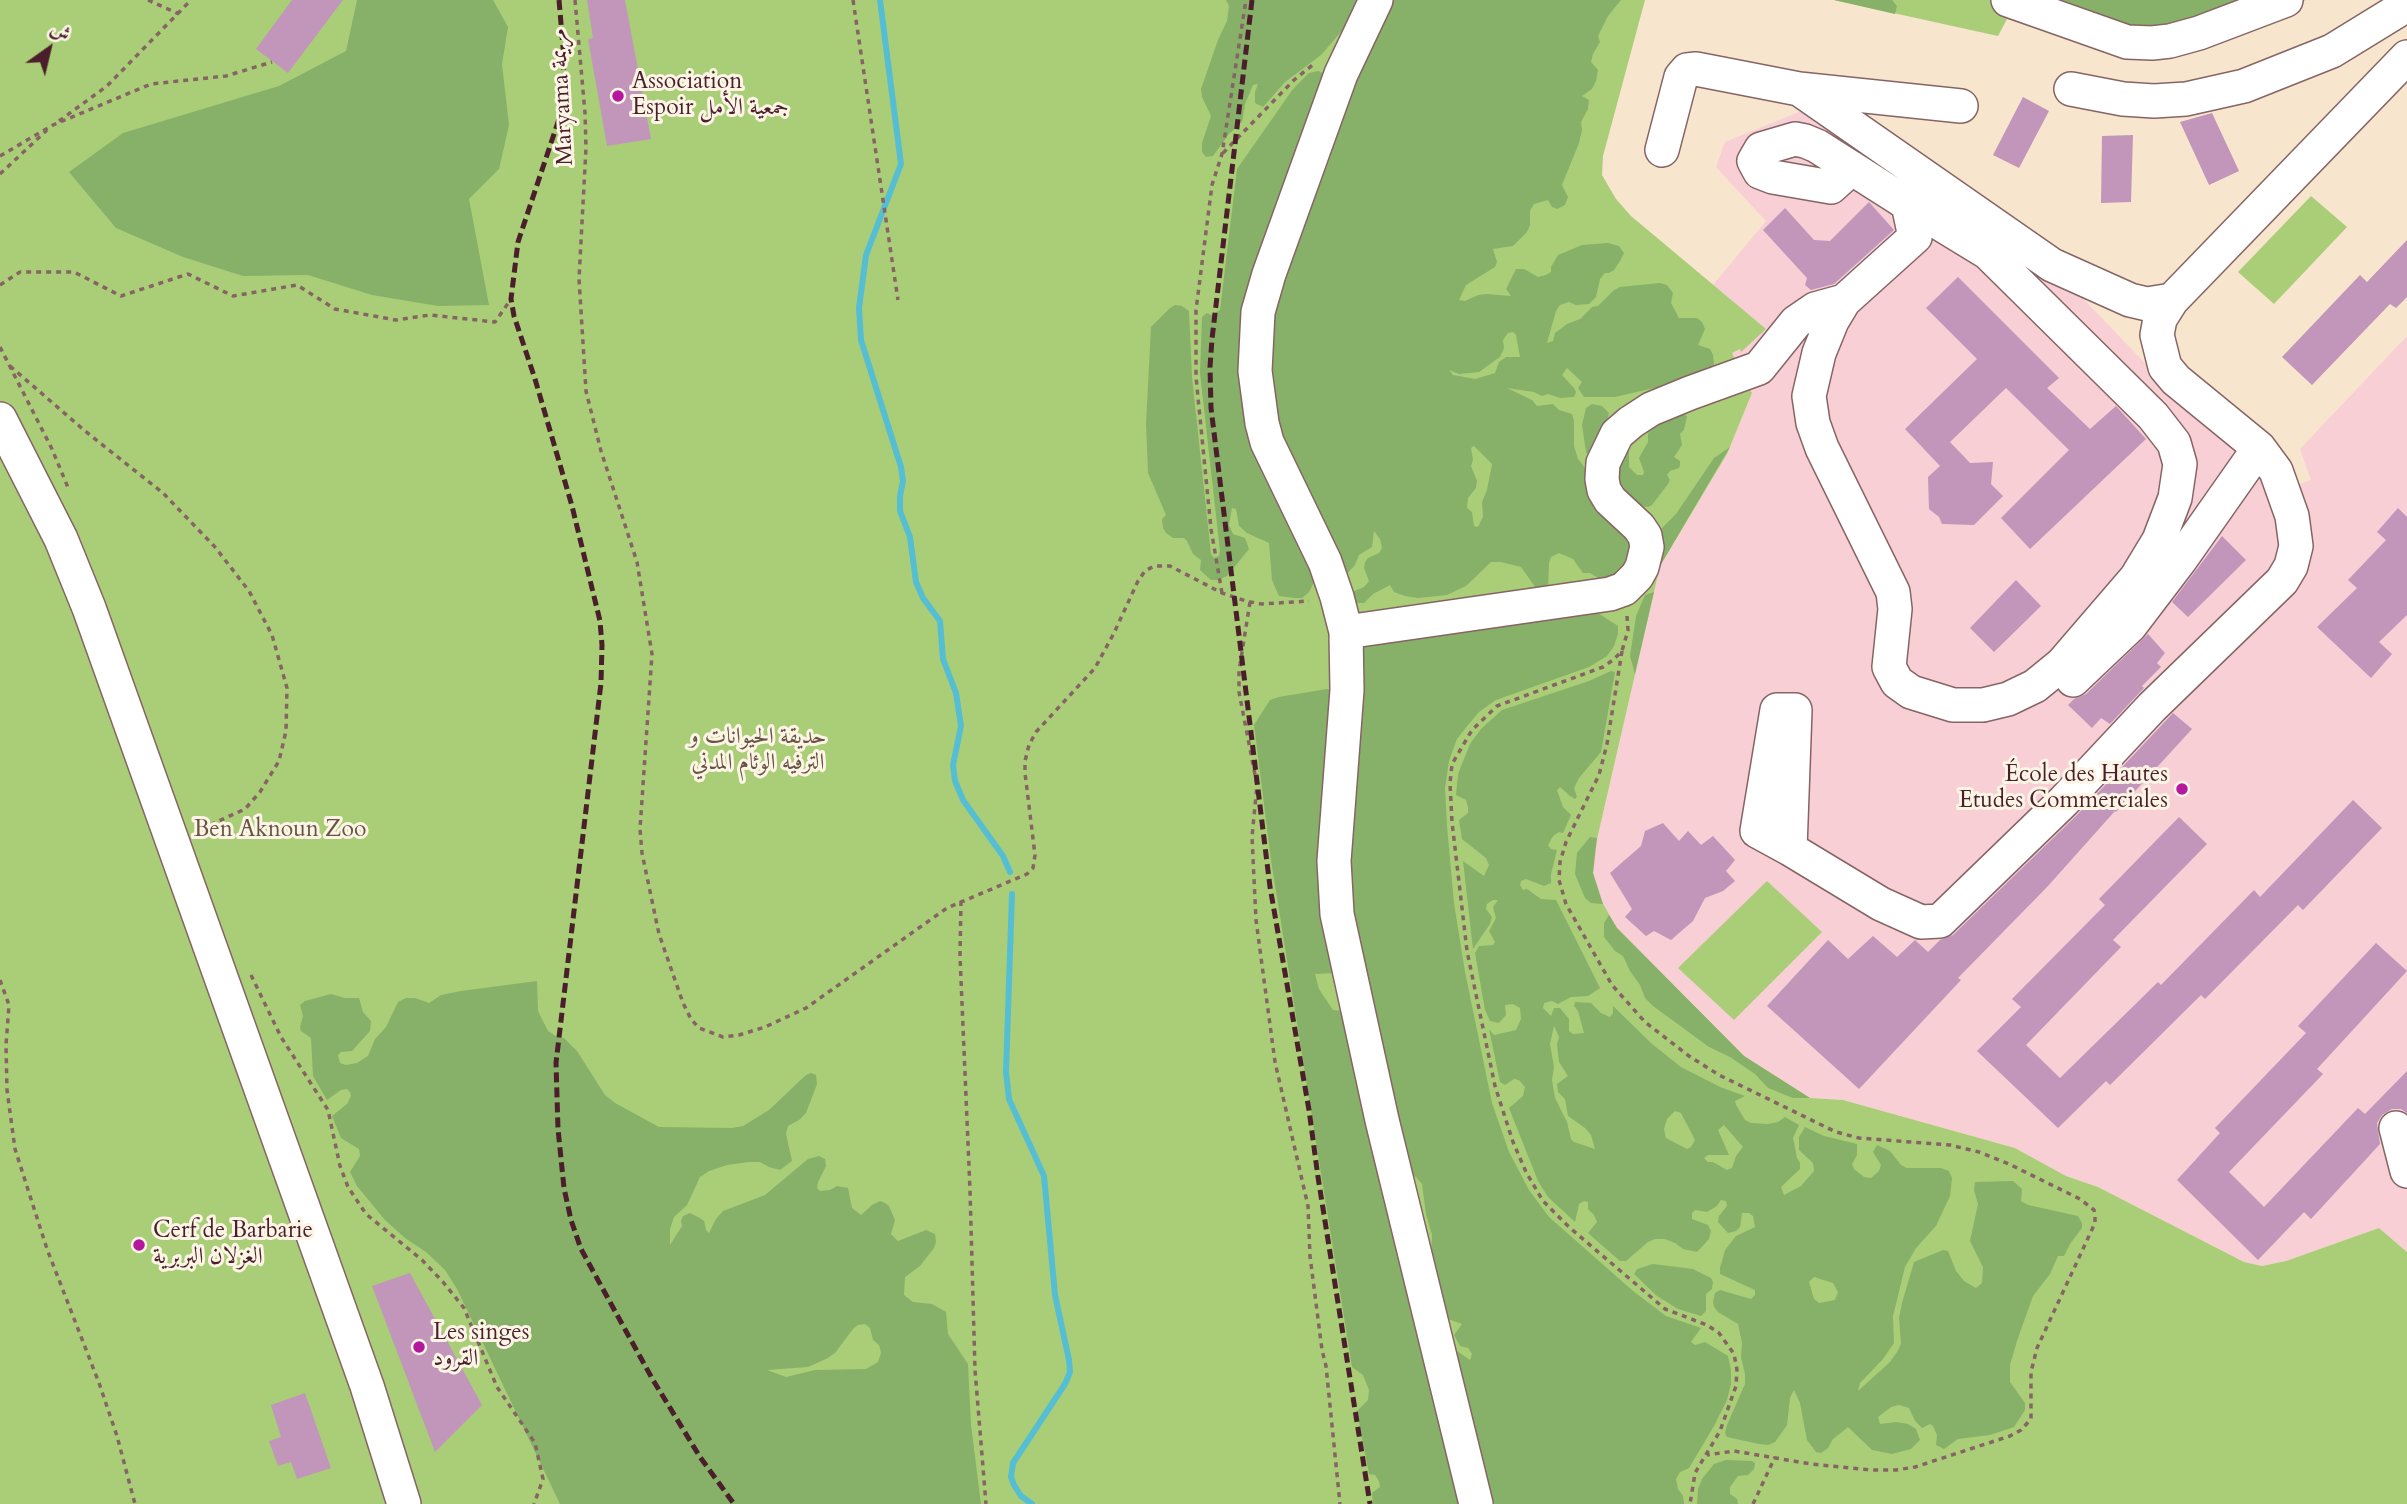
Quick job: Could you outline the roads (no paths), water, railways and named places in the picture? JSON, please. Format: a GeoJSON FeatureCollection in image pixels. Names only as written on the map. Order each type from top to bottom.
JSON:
{"type":"FeatureCollection","features":[{"type":"Feature","properties":{"kind":"street"},"geometry":{"type":"LineString","coordinates":[[1376,0],[1341,75],[1269,274],[1258,313],[1255,371],[1267,442],[1307,521],[1337,597],[1346,632],[1347,691],[1334,861],[1337,914],[1382,1120],[1476,1504]]}},
{"type":"Feature","properties":{"kind":"street"},"geometry":{"type":"LineString","coordinates":[[2008,0],[2127,42],[2152,43],[2199,33],[2287,0]]}},
{"type":"Feature","properties":{"kind":"street"},"geometry":{"type":"LineString","coordinates":[[2071,89],[2123,99],[2154,101],[2186,99],[2244,86],[2332,51],[2407,5]]}},
{"type":"Feature","properties":{"kind":"street"},"geometry":{"type":"LineString","coordinates":[[1790,849],[1881,904],[1921,922],[1940,921],[2064,802],[2152,707],[2287,573],[2296,546],[2292,516],[2276,471],[2259,448],[2176,380],[2165,367],[2159,352],[2157,335],[2160,319],[2172,300],[2407,57]]}},
{"type":"Feature","properties":{"kind":"street"},"geometry":{"type":"LineString","coordinates":[[1662,149],[1681,77],[1686,70],[1696,69],[1799,89],[1961,106]]}},
{"type":"Feature","properties":{"kind":"street"},"geometry":{"type":"LineString","coordinates":[[1799,89],[1918,192],[1988,253],[2152,416],[2174,443],[2180,464],[2175,498],[2159,540],[2136,578],[2062,663],[2035,686],[2008,699],[1983,705],[1953,705],[1911,692],[1897,682],[1889,667],[1895,610],[1893,592],[1822,448],[1813,423],[1809,396],[1819,353],[1832,321],[1844,301],[1915,237],[1918,192]]}},
{"type":"Feature","properties":{"kind":"street"},"geometry":{"type":"LineString","coordinates":[[1852,169],[1918,192],[2052,265],[2130,300],[2147,304],[2172,300]]}},
{"type":"Feature","properties":{"kind":"street"},"geometry":{"type":"LineString","coordinates":[[1346,632],[1610,594],[1624,589],[1642,567],[1647,547],[1645,536],[1639,527],[1610,500],[1604,490],[1603,463],[1617,434],[1651,409],[1759,368],[1796,322],[1815,309],[1844,301]]}},
{"type":"Feature","properties":{"kind":"street"},"geometry":{"type":"LineString","coordinates":[[0,419],[61,539],[89,608],[358,1360],[404,1504]]}},
{"type":"Feature","properties":{"kind":"street"},"geometry":{"type":"LineString","coordinates":[[2073,681],[2130,626],[2259,448]]}},
{"type":"Feature","properties":{"kind":"street"},"geometry":{"type":"LineString","coordinates":[[2396,1128],[2407,1171]]}},
{"type":"Feature","properties":{"kind":"waterway"},"geometry":{"type":"LineString","coordinates":[[880,0],[901,164],[866,255],[859,308],[861,340],[901,467],[903,481],[900,511],[910,537],[916,582],[923,598],[940,621],[943,659],[956,693],[961,726],[953,765],[955,781],[963,800],[1003,856],[1010,872]]}},
{"type":"Feature","properties":{"kind":"waterway"},"geometry":{"type":"LineString","coordinates":[[1012,894],[1006,1072],[1009,1099],[1044,1176],[1055,1295],[1070,1372],[1065,1384],[1013,1463],[1011,1477],[1014,1485],[1021,1496],[1032,1504]]}},
{"type":"Feature","properties":{"kind":"railway"},"geometry":{"type":"LineString","coordinates":[[559,0],[564,59],[559,119],[518,242],[511,299],[572,506],[600,621],[602,645],[601,683],[556,1063],[558,1129],[564,1188],[581,1249],[653,1380],[700,1457],[734,1504]]}},
{"type":"Feature","properties":{"kind":"railway"},"geometry":{"type":"LineString","coordinates":[[1252,0],[1212,339],[1211,408],[1270,887],[1309,1110],[1370,1504]]}},
{"type":"Feature","properties":{"kind":"place","name":"Association Espoir جمعية الأمل"},"geometry":{"type":"Point","coordinates":[618,96]}},
{"type":"Feature","properties":{"kind":"place","name":"École des Hautes Etudes Commerciales"},"geometry":{"type":"Point","coordinates":[2182,789]}},
{"type":"Feature","properties":{"kind":"place","name":"Cerf de Barbarie الغزلان البربرية"},"geometry":{"type":"Point","coordinates":[139,1245]}},
{"type":"Feature","properties":{"kind":"place","name":"Les singes القرود"},"geometry":{"type":"Point","coordinates":[419,1347]}},
{"type":"Feature","properties":{"kind":"park label","name":"حديقة الحيوانات و الترفيه الوئام المدني"},"geometry":{"type":"Point","coordinates":[758,751]}},
{"type":"Feature","properties":{"kind":"park label","name":"Ben Aknoun Zoo"},"geometry":{"type":"Point","coordinates":[280,831]}}]}
